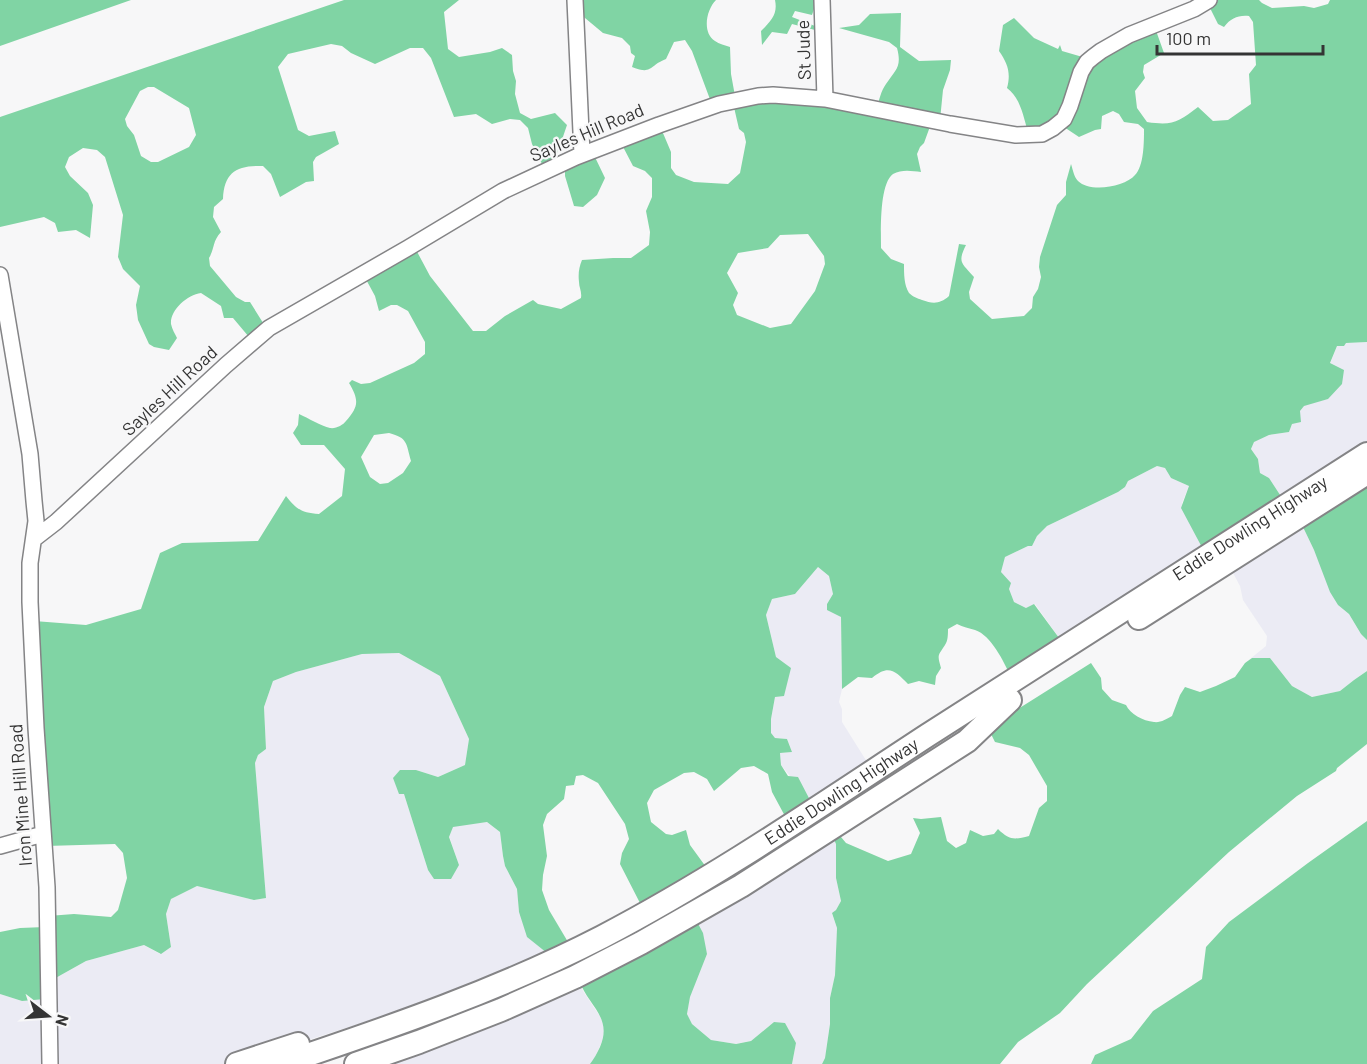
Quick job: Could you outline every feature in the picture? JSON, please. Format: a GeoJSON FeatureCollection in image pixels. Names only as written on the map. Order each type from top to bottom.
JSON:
{"type":"FeatureCollection","features":[{"type":"Feature","properties":{"kind":"highway","name":"Eddie Dowling Highway"},"geometry":{"type":"LineString","coordinates":[[320,1064],[419,1031],[545,979],[629,938],[722,884],[1367,454]]}},
{"type":"Feature","properties":{"kind":"highway","name":"Eddie Dowling Highway"},"geometry":{"type":"LineString","coordinates":[[281,1064],[457,1002],[600,938],[665,902],[1367,473]]}},
{"type":"Feature","properties":{"kind":"highway"},"geometry":{"type":"LineString","coordinates":[[237,1064],[435,997],[579,936],[673,884],[954,706],[1006,693]]}},
{"type":"Feature","properties":{"kind":"highway"},"geometry":{"type":"LineString","coordinates":[[356,1064],[501,1010],[567,981],[641,944],[741,886],[967,741],[1006,693]]}},
{"type":"Feature","properties":{"kind":"street"},"geometry":{"type":"LineString","coordinates":[[575,0],[582,154]]}},
{"type":"Feature","properties":{"kind":"street","name":"St Jude"},"geometry":{"type":"LineString","coordinates":[[822,0],[825,99]]}},
{"type":"Feature","properties":{"kind":"street","name":"Sayles Hill Road"},"geometry":{"type":"LineString","coordinates":[[34,539],[56,522],[269,328],[503,191],[582,154],[719,104],[773,95],[825,99],[1016,135],[1042,134],[1064,119],[1081,72],[1093,57],[1129,35],[1194,9],[1209,0]]}},
{"type":"Feature","properties":{"kind":"street","name":"Iron Mine Hill Road"},"geometry":{"type":"LineString","coordinates":[[0,275],[30,454],[36,521],[30,563],[30,602],[47,887],[50,1064]]}},
{"type":"Feature","properties":{"kind":"street"},"geometry":{"type":"LineString","coordinates":[[0,846],[43,834]]}},
{"type":"Feature","properties":{"kind":"shaded area"},"geometry":{"type":"Polygon","coordinates":[[[1367,342],[1367,449],[1284,501],[1269,478],[1260,473],[1258,459],[1251,449],[1254,441],[1269,435],[1289,432],[1304,405],[1328,399],[1330,364],[1337,346],[1367,342]]]}},
{"type":"Feature","properties":{"kind":"shaded area"},"geometry":{"type":"Polygon","coordinates":[[[1157,466],[1165,468],[1171,478],[1189,486],[1182,503],[1205,553],[1062,642],[1035,604],[1026,608],[1014,602],[1001,572],[1005,557],[1032,546],[1037,536],[1047,526],[1118,492],[1125,487],[1128,481],[1157,466]]]}},
{"type":"Feature","properties":{"kind":"shaded area"},"geometry":{"type":"Polygon","coordinates":[[[1301,526],[1338,605],[1349,614],[1367,640],[1367,671],[1340,691],[1312,697],[1292,686],[1270,658],[1252,658],[1245,663],[1266,646],[1267,636],[1243,600],[1240,586],[1232,571],[1301,526]]]}},
{"type":"Feature","properties":{"kind":"shaded area"},"geometry":{"type":"Polygon","coordinates":[[[818,567],[829,576],[833,594],[827,604],[841,617],[842,689],[839,702],[842,709],[842,722],[869,765],[811,802],[781,765],[780,753],[792,752],[787,739],[775,738],[771,734],[776,657],[766,615],[772,599],[795,594],[818,567]]]}},
{"type":"Feature","properties":{"kind":"shaded area"},"geometry":{"type":"Polygon","coordinates":[[[399,653],[440,676],[469,739],[465,765],[438,777],[416,770],[400,770],[404,794],[428,870],[459,865],[449,836],[453,826],[487,822],[500,832],[505,866],[517,889],[519,912],[547,953],[371,1020],[252,1058],[225,1064],[0,1064],[0,994],[22,1001],[52,980],[86,961],[144,945],[160,954],[171,947],[166,914],[171,899],[197,886],[254,900],[266,898],[255,763],[258,755],[266,749],[264,707],[273,681],[296,672],[362,654],[399,653]]]}},
{"type":"Feature","properties":{"kind":"shaded area"},"geometry":{"type":"Polygon","coordinates":[[[828,827],[836,844],[836,878],[841,901],[832,914],[837,928],[835,975],[830,998],[830,1024],[822,1064],[792,1064],[796,1043],[774,1022],[751,1041],[736,1044],[711,1040],[692,1024],[687,1014],[690,996],[707,954],[694,916],[828,827]]]}},
{"type":"Feature","properties":{"kind":"shaded area"},"geometry":{"type":"Polygon","coordinates":[[[579,980],[583,991],[603,1021],[605,1035],[590,1064],[360,1064],[579,980]]]}},
{"type":"Feature","properties":{"kind":"green space"},"geometry":{"type":"Polygon","coordinates":[[[0,0],[131,0],[0,46],[0,0]]]}},
{"type":"Feature","properties":{"kind":"green space"},"geometry":{"type":"Polygon","coordinates":[[[344,0],[459,0],[444,12],[448,49],[459,57],[502,48],[512,55],[516,81],[515,94],[520,113],[531,119],[555,113],[567,125],[552,169],[542,169],[528,128],[520,120],[510,119],[492,124],[476,114],[454,117],[431,58],[423,48],[410,48],[375,64],[351,53],[342,46],[331,44],[288,54],[278,67],[298,130],[309,136],[335,131],[339,144],[316,157],[313,162],[314,181],[306,182],[280,197],[271,174],[263,166],[239,169],[229,176],[223,199],[214,207],[213,217],[221,232],[209,258],[210,266],[236,297],[250,302],[265,326],[249,337],[233,318],[224,318],[221,306],[201,293],[196,294],[180,304],[173,314],[171,324],[177,338],[169,350],[149,344],[138,320],[136,305],[140,286],[123,269],[118,257],[123,215],[105,157],[97,150],[83,148],[69,157],[65,167],[70,176],[88,193],[93,205],[90,238],[76,230],[58,232],[55,223],[44,217],[0,227],[0,117],[344,0]],[[154,87],[140,91],[125,119],[134,135],[141,156],[151,162],[158,162],[189,147],[196,135],[189,108],[154,87]]]}},
{"type":"Feature","properties":{"kind":"green space"},"geometry":{"type":"Polygon","coordinates":[[[576,0],[716,0],[708,15],[708,33],[715,41],[730,47],[735,96],[877,108],[883,90],[897,68],[899,60],[897,48],[889,42],[839,28],[859,25],[870,14],[901,13],[900,47],[919,61],[951,60],[943,90],[940,120],[932,121],[924,143],[917,154],[921,172],[896,172],[888,179],[883,198],[881,248],[891,259],[904,264],[905,283],[909,293],[922,300],[936,302],[943,301],[949,296],[959,244],[966,245],[961,259],[974,277],[969,292],[970,299],[992,319],[1024,316],[1032,308],[1033,297],[1041,277],[1040,257],[1057,205],[1066,195],[1066,182],[1071,164],[1076,178],[1083,185],[1099,188],[1124,183],[1138,171],[1142,160],[1144,140],[1144,129],[1138,124],[1124,122],[1119,114],[1113,111],[1102,116],[1101,129],[1079,137],[1058,123],[1028,132],[1018,103],[1007,88],[1008,69],[999,51],[1003,25],[1014,18],[1034,38],[1058,49],[1060,45],[1062,51],[1086,58],[1154,25],[1164,53],[1144,65],[1145,78],[1135,91],[1137,108],[1147,122],[1175,122],[1198,107],[1213,121],[1228,120],[1251,104],[1249,74],[1256,65],[1253,22],[1249,16],[1241,16],[1232,19],[1224,27],[1218,24],[1206,0],[1259,0],[1272,8],[1304,6],[1314,8],[1328,4],[1330,0],[1367,0],[1367,342],[1337,346],[1330,363],[1344,370],[1342,384],[1328,399],[1304,406],[1300,411],[1301,422],[1292,424],[1289,432],[1269,435],[1254,442],[1251,449],[1258,459],[1260,473],[1269,478],[1284,501],[1205,553],[1181,508],[1189,486],[1171,478],[1165,468],[1157,466],[1128,481],[1125,487],[1118,492],[1047,526],[1037,536],[1032,546],[1005,557],[1001,572],[1011,583],[1009,589],[1014,602],[1026,608],[1034,604],[1062,642],[1010,675],[986,637],[975,630],[957,624],[948,629],[947,642],[939,655],[941,668],[936,676],[935,685],[919,681],[908,684],[892,671],[887,670],[872,678],[858,677],[842,689],[841,617],[827,610],[827,604],[833,594],[829,576],[818,567],[795,594],[772,599],[766,615],[776,657],[791,668],[784,696],[775,697],[771,733],[775,738],[787,739],[792,752],[780,753],[781,765],[788,776],[798,777],[811,802],[786,818],[772,792],[768,774],[754,766],[741,768],[714,791],[707,779],[694,772],[684,773],[654,790],[647,803],[651,822],[666,834],[672,835],[686,830],[690,845],[706,867],[641,905],[620,864],[622,853],[629,839],[625,824],[598,783],[583,775],[576,776],[574,785],[566,786],[564,799],[547,814],[543,825],[547,856],[542,890],[549,910],[568,942],[547,953],[527,937],[519,912],[517,889],[505,866],[500,832],[487,822],[453,827],[449,837],[459,865],[451,879],[434,879],[428,870],[404,794],[399,794],[393,778],[400,770],[416,770],[438,777],[465,765],[469,739],[440,676],[399,653],[362,654],[296,672],[273,681],[264,707],[266,749],[258,755],[255,763],[266,898],[254,900],[197,886],[171,899],[166,914],[171,947],[161,954],[144,945],[86,961],[52,980],[45,999],[22,1001],[0,994],[0,932],[45,927],[48,916],[74,914],[111,917],[118,910],[127,878],[123,853],[115,844],[46,846],[34,621],[86,625],[141,609],[160,553],[182,543],[258,541],[286,496],[300,510],[319,514],[342,496],[345,469],[324,445],[301,445],[293,433],[298,425],[299,414],[326,427],[339,426],[346,421],[355,407],[355,394],[349,383],[352,380],[361,384],[370,383],[414,363],[425,354],[425,342],[408,311],[397,305],[391,305],[379,311],[375,296],[362,272],[414,246],[430,276],[473,331],[486,331],[505,316],[533,300],[538,304],[561,309],[581,298],[579,268],[582,260],[631,258],[649,245],[650,232],[646,211],[652,197],[652,178],[645,171],[633,166],[620,141],[660,126],[671,152],[671,168],[676,175],[694,182],[728,184],[740,173],[746,142],[744,133],[739,129],[733,103],[711,102],[692,51],[685,40],[674,42],[666,59],[650,69],[639,69],[632,67],[635,56],[631,53],[630,46],[622,38],[603,33],[579,13],[576,0]],[[808,234],[780,235],[768,248],[738,253],[727,273],[738,293],[733,305],[737,315],[770,328],[791,324],[815,291],[825,264],[824,256],[808,234]],[[389,433],[374,435],[361,457],[370,477],[380,484],[388,483],[403,473],[411,461],[403,439],[389,433]]]}},
{"type":"Feature","properties":{"kind":"green space"},"geometry":{"type":"Polygon","coordinates":[[[775,0],[817,0],[812,15],[795,11],[792,17],[815,26],[815,30],[792,24],[787,34],[772,32],[762,45],[761,31],[773,17],[775,0]]]}},
{"type":"Feature","properties":{"kind":"green space"},"geometry":{"type":"Polygon","coordinates":[[[593,153],[605,178],[597,195],[583,207],[574,206],[565,176],[565,164],[593,153]]]}},
{"type":"Feature","properties":{"kind":"green space"},"geometry":{"type":"Polygon","coordinates":[[[1367,486],[1367,640],[1330,592],[1303,527],[1367,486]]]}},
{"type":"Feature","properties":{"kind":"green space"},"geometry":{"type":"Polygon","coordinates":[[[1252,658],[1270,658],[1292,686],[1312,697],[1340,691],[1367,671],[1367,744],[1336,771],[1297,796],[1229,852],[1087,984],[1060,1013],[1018,1042],[1000,1064],[822,1064],[830,1024],[830,998],[835,975],[837,928],[832,913],[841,901],[836,878],[836,844],[828,827],[831,825],[846,843],[888,861],[911,854],[920,833],[913,818],[941,817],[947,841],[956,848],[966,843],[970,830],[983,836],[994,834],[998,829],[1012,838],[1029,836],[1039,808],[1047,801],[1047,786],[1029,755],[1020,748],[995,742],[988,728],[1091,663],[1101,678],[1102,689],[1112,700],[1126,705],[1141,719],[1161,721],[1172,716],[1185,687],[1200,692],[1216,686],[1235,677],[1245,663],[1252,658]]]}},
{"type":"Feature","properties":{"kind":"green space"},"geometry":{"type":"Polygon","coordinates":[[[1367,821],[1367,1064],[1091,1064],[1095,1055],[1131,1039],[1153,1011],[1202,979],[1206,947],[1229,922],[1367,821]]]}},
{"type":"Feature","properties":{"kind":"green space"},"geometry":{"type":"Polygon","coordinates":[[[694,916],[703,933],[707,954],[690,997],[687,1014],[692,1024],[711,1040],[736,1044],[751,1041],[774,1022],[785,1023],[796,1043],[792,1064],[590,1064],[600,1047],[603,1028],[598,1012],[579,980],[694,916]]]}}]}
